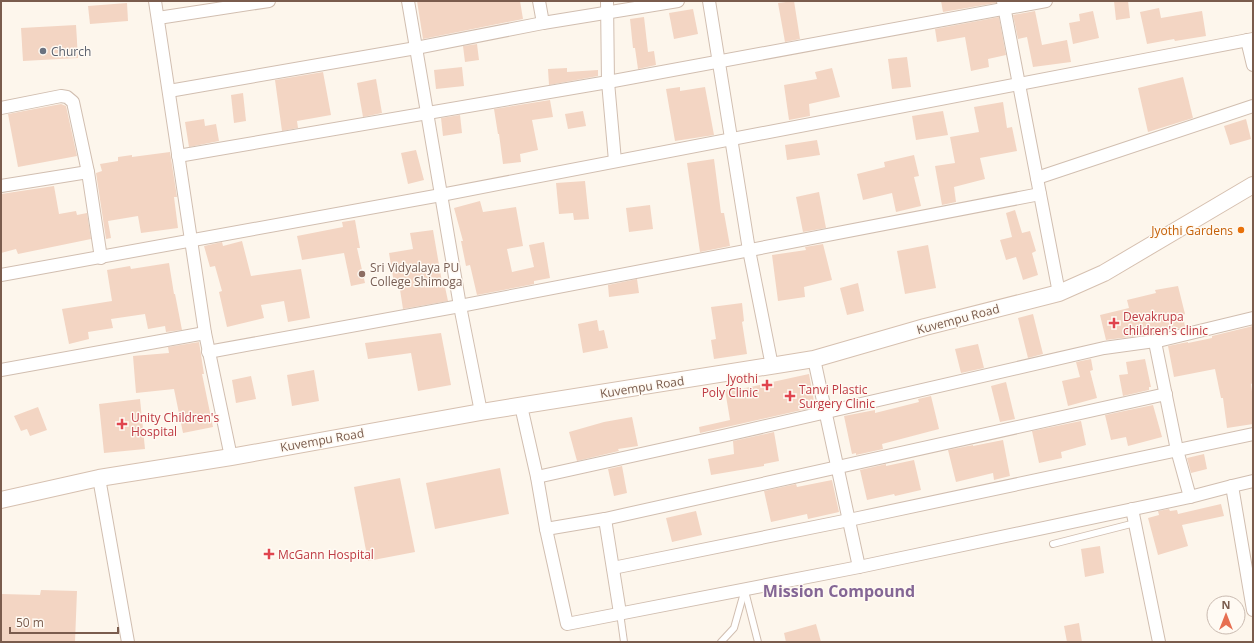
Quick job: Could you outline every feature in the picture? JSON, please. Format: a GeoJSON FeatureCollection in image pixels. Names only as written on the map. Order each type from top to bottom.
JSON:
{"type":"FeatureCollection","features":[{"type":"Feature","properties":{"kind":"main road","name":"Kuvempu Road"},"geometry":{"type":"LineString","coordinates":[[1,500],[99,478],[231,457],[482,412],[814,359],[925,327],[1059,293],[1104,273],[1253,185]]}},
{"type":"Feature","properties":{"kind":"street"},"geometry":{"type":"LineString","coordinates":[[155,1],[208,352],[231,457]]}},
{"type":"Feature","properties":{"kind":"street"},"geometry":{"type":"LineString","coordinates":[[158,18],[269,1]]}},
{"type":"Feature","properties":{"kind":"street"},"geometry":{"type":"LineString","coordinates":[[408,1],[440,195],[460,306],[482,412]]}},
{"type":"Feature","properties":{"kind":"street"},"geometry":{"type":"LineString","coordinates":[[539,1],[543,23]]}},
{"type":"Feature","properties":{"kind":"street"},"geometry":{"type":"LineString","coordinates":[[169,91],[416,48],[543,23],[607,7],[678,1]]}},
{"type":"Feature","properties":{"kind":"street"},"geometry":{"type":"LineString","coordinates":[[709,1],[750,250],[772,366]]}},
{"type":"Feature","properties":{"kind":"street"},"geometry":{"type":"LineString","coordinates":[[178,156],[427,114],[719,62],[1004,5],[1046,1]]}},
{"type":"Feature","properties":{"kind":"street"},"geometry":{"type":"LineString","coordinates":[[1004,5],[1059,293]]}},
{"type":"Feature","properties":{"kind":"street"},"geometry":{"type":"LineString","coordinates":[[607,7],[608,82],[615,161]]}},
{"type":"Feature","properties":{"kind":"street"},"geometry":{"type":"LineString","coordinates":[[1,276],[440,195],[1250,40],[1253,65]]}},
{"type":"Feature","properties":{"kind":"street"},"geometry":{"type":"LineString","coordinates":[[1,108],[60,96],[67,97],[73,102],[88,172],[101,258]]}},
{"type":"Feature","properties":{"kind":"street"},"geometry":{"type":"LineString","coordinates":[[1037,178],[1253,106]]}},
{"type":"Feature","properties":{"kind":"street"},"geometry":{"type":"LineString","coordinates":[[1,186],[88,172]]}},
{"type":"Feature","properties":{"kind":"street"},"geometry":{"type":"LineString","coordinates":[[208,352],[460,306],[1040,194]]}},
{"type":"Feature","properties":{"kind":"street"},"geometry":{"type":"LineString","coordinates":[[537,477],[1104,348],[1155,342],[1253,318]]}},
{"type":"Feature","properties":{"kind":"street"},"geometry":{"type":"LineString","coordinates":[[1,370],[205,333]]}},
{"type":"Feature","properties":{"kind":"street"},"geometry":{"type":"LineString","coordinates":[[1155,342],[1176,450],[1190,497]]}},
{"type":"Feature","properties":{"kind":"street"},"geometry":{"type":"LineString","coordinates":[[814,359],[827,412],[859,567]]}},
{"type":"Feature","properties":{"kind":"street"},"geometry":{"type":"LineString","coordinates":[[546,529],[605,519],[1166,394]]}},
{"type":"Feature","properties":{"kind":"street"},"geometry":{"type":"LineString","coordinates":[[521,406],[567,624],[859,567],[1190,497],[1253,482]]}},
{"type":"Feature","properties":{"kind":"street"},"geometry":{"type":"LineString","coordinates":[[613,568],[849,520],[1253,434]]}},
{"type":"Feature","properties":{"kind":"street"},"geometry":{"type":"LineString","coordinates":[[99,478],[128,642]]}},
{"type":"Feature","properties":{"kind":"street"},"geometry":{"type":"LineString","coordinates":[[1232,486],[1253,610]]}},
{"type":"Feature","properties":{"kind":"street"},"geometry":{"type":"LineString","coordinates":[[1132,509],[1159,642]]}},
{"type":"Feature","properties":{"kind":"street"},"geometry":{"type":"LineString","coordinates":[[605,519],[620,613]]}},
{"type":"Feature","properties":{"kind":"lane"},"geometry":{"type":"LineString","coordinates":[[1054,544],[1135,523]]}},
{"type":"Feature","properties":{"kind":"lane"},"geometry":{"type":"LineString","coordinates":[[721,642],[734,628],[745,590]]}},
{"type":"Feature","properties":{"kind":"lane"},"geometry":{"type":"LineString","coordinates":[[745,590],[758,642]]}},
{"type":"Feature","properties":{"kind":"lane"},"geometry":{"type":"LineString","coordinates":[[620,613],[624,642]]}},
{"type":"Feature","properties":{"kind":"building"},"geometry":{"type":"Polygon","coordinates":[[[417,1],[520,1],[523,19],[423,39],[417,1]]]}},
{"type":"Feature","properties":{"kind":"building"},"geometry":{"type":"Polygon","coordinates":[[[794,1],[800,39],[785,42],[778,3],[794,1]]]}},
{"type":"Feature","properties":{"kind":"building"},"geometry":{"type":"Polygon","coordinates":[[[941,1],[996,1],[996,3],[943,12],[941,1]]]}},
{"type":"Feature","properties":{"kind":"building"},"geometry":{"type":"Polygon","coordinates":[[[1114,1],[1128,1],[1130,18],[1116,20],[1114,1]]]}},
{"type":"Feature","properties":{"kind":"building"},"geometry":{"type":"Polygon","coordinates":[[[127,3],[128,21],[90,24],[88,6],[127,3]]]}},
{"type":"Feature","properties":{"kind":"building"},"geometry":{"type":"Polygon","coordinates":[[[1159,8],[1161,18],[1202,11],[1206,36],[1175,41],[1174,39],[1147,44],[1140,12],[1159,8]]]}},
{"type":"Feature","properties":{"kind":"building"},"geometry":{"type":"Polygon","coordinates":[[[693,9],[698,34],[674,39],[669,13],[693,9]]]}},
{"type":"Feature","properties":{"kind":"building"},"geometry":{"type":"Polygon","coordinates":[[[1035,11],[1042,45],[1067,40],[1071,62],[1033,67],[1027,37],[1018,39],[1013,15],[1035,11]]]}},
{"type":"Feature","properties":{"kind":"building"},"geometry":{"type":"Polygon","coordinates":[[[1093,11],[1099,38],[1073,44],[1069,23],[1080,21],[1079,14],[1093,11]]]}},
{"type":"Feature","properties":{"kind":"building"},"geometry":{"type":"Polygon","coordinates":[[[644,17],[648,52],[654,51],[656,65],[638,69],[635,48],[633,48],[630,19],[644,17]]]}},
{"type":"Feature","properties":{"kind":"building"},"geometry":{"type":"Polygon","coordinates":[[[999,17],[1006,55],[988,59],[989,67],[971,71],[965,37],[937,42],[935,29],[999,17]]]}},
{"type":"Feature","properties":{"kind":"building"},"geometry":{"type":"Polygon","coordinates":[[[76,25],[78,58],[23,61],[21,28],[76,25]]]}},
{"type":"Feature","properties":{"kind":"building"},"geometry":{"type":"Polygon","coordinates":[[[477,44],[479,60],[465,62],[463,46],[477,44]]]}},
{"type":"Feature","properties":{"kind":"building"},"geometry":{"type":"Polygon","coordinates":[[[907,57],[911,87],[892,89],[888,59],[907,57]]]}},
{"type":"Feature","properties":{"kind":"building"},"geometry":{"type":"Polygon","coordinates":[[[462,67],[464,86],[436,89],[434,70],[462,67]]]}},
{"type":"Feature","properties":{"kind":"building"},"geometry":{"type":"Polygon","coordinates":[[[567,68],[567,72],[598,70],[598,76],[549,85],[548,69],[567,68]]]}},
{"type":"Feature","properties":{"kind":"building"},"geometry":{"type":"Polygon","coordinates":[[[832,68],[840,97],[809,104],[810,116],[789,120],[784,85],[817,79],[815,72],[832,68]]]}},
{"type":"Feature","properties":{"kind":"building"},"geometry":{"type":"Polygon","coordinates":[[[323,72],[331,115],[297,121],[298,128],[282,131],[275,80],[323,72]]]}},
{"type":"Feature","properties":{"kind":"building"},"geometry":{"type":"Polygon","coordinates":[[[1183,77],[1193,118],[1148,132],[1138,88],[1183,77]]]}},
{"type":"Feature","properties":{"kind":"building"},"geometry":{"type":"Polygon","coordinates":[[[376,79],[382,113],[363,117],[357,83],[376,79]]]}},
{"type":"Feature","properties":{"kind":"building"},"geometry":{"type":"Polygon","coordinates":[[[680,87],[680,91],[705,87],[714,135],[675,141],[666,89],[680,87]]]}},
{"type":"Feature","properties":{"kind":"building"},"geometry":{"type":"Polygon","coordinates":[[[243,93],[246,121],[234,123],[231,95],[243,93]]]}},
{"type":"Feature","properties":{"kind":"building"},"geometry":{"type":"Polygon","coordinates":[[[550,100],[553,117],[532,120],[538,150],[520,154],[521,162],[503,164],[494,109],[550,100]]]}},
{"type":"Feature","properties":{"kind":"building"},"geometry":{"type":"Polygon","coordinates":[[[1003,102],[1007,128],[1012,127],[1017,151],[980,158],[985,179],[954,187],[956,202],[942,205],[935,166],[955,163],[950,137],[979,132],[974,107],[1003,102]]]}},
{"type":"Feature","properties":{"kind":"building"},"geometry":{"type":"Polygon","coordinates":[[[61,104],[66,106],[77,156],[18,167],[8,114],[61,104]]]}},
{"type":"Feature","properties":{"kind":"building"},"geometry":{"type":"Polygon","coordinates":[[[583,111],[586,126],[568,129],[565,114],[583,111]]]}},
{"type":"Feature","properties":{"kind":"building"},"geometry":{"type":"Polygon","coordinates":[[[943,111],[948,135],[916,140],[912,116],[943,111]]]}},
{"type":"Feature","properties":{"kind":"building"},"geometry":{"type":"Polygon","coordinates":[[[460,115],[462,133],[443,136],[441,118],[460,115]]]}},
{"type":"Feature","properties":{"kind":"building"},"geometry":{"type":"Polygon","coordinates":[[[204,119],[205,126],[216,124],[219,141],[189,147],[185,122],[204,119]]]}},
{"type":"Feature","properties":{"kind":"building"},"geometry":{"type":"Polygon","coordinates":[[[1246,119],[1251,139],[1230,145],[1224,126],[1246,119]]]}},
{"type":"Feature","properties":{"kind":"building"},"geometry":{"type":"Polygon","coordinates":[[[817,140],[820,155],[787,160],[785,145],[817,140]]]}},
{"type":"Feature","properties":{"kind":"building"},"geometry":{"type":"Polygon","coordinates":[[[416,150],[424,180],[408,184],[401,153],[416,150]]]}},
{"type":"Feature","properties":{"kind":"building"},"geometry":{"type":"Polygon","coordinates":[[[170,152],[177,197],[174,197],[178,228],[141,233],[138,216],[108,221],[111,238],[106,239],[96,173],[102,171],[100,164],[118,161],[118,157],[132,155],[132,157],[170,152]]]}},
{"type":"Feature","properties":{"kind":"building"},"geometry":{"type":"Polygon","coordinates":[[[914,155],[919,176],[914,177],[921,206],[896,212],[892,193],[863,200],[857,174],[885,167],[884,162],[914,155]]]}},
{"type":"Feature","properties":{"kind":"building"},"geometry":{"type":"Polygon","coordinates":[[[714,159],[721,213],[724,213],[730,246],[700,252],[687,163],[714,159]]]}},
{"type":"Feature","properties":{"kind":"building"},"geometry":{"type":"Polygon","coordinates":[[[585,181],[589,219],[574,220],[573,213],[559,214],[556,183],[585,181]]]}},
{"type":"Feature","properties":{"kind":"building"},"geometry":{"type":"Polygon","coordinates":[[[54,186],[59,214],[76,211],[77,215],[87,213],[91,239],[18,254],[16,249],[1,253],[1,194],[54,186]]]}},
{"type":"Feature","properties":{"kind":"building"},"geometry":{"type":"Polygon","coordinates":[[[819,192],[826,228],[803,232],[796,197],[819,192]]]}},
{"type":"Feature","properties":{"kind":"building"},"geometry":{"type":"Polygon","coordinates":[[[480,201],[483,212],[516,207],[523,246],[507,249],[512,272],[534,267],[529,245],[544,242],[550,278],[534,281],[534,284],[477,295],[470,265],[466,266],[461,241],[463,241],[454,208],[480,201]]]}},
{"type":"Feature","properties":{"kind":"building"},"geometry":{"type":"Polygon","coordinates":[[[650,205],[653,229],[629,232],[626,208],[650,205]]]}},
{"type":"Feature","properties":{"kind":"building"},"geometry":{"type":"Polygon","coordinates":[[[1015,210],[1022,233],[1030,231],[1036,251],[1032,253],[1038,275],[1023,280],[1016,257],[1006,260],[1000,240],[1012,237],[1006,213],[1015,210]]]}},
{"type":"Feature","properties":{"kind":"building"},"geometry":{"type":"Polygon","coordinates":[[[355,220],[360,248],[357,248],[365,283],[351,286],[344,253],[302,260],[297,236],[343,227],[342,222],[355,220]]]}},
{"type":"Feature","properties":{"kind":"building"},"geometry":{"type":"Polygon","coordinates":[[[433,230],[443,288],[445,287],[448,301],[403,309],[399,283],[394,283],[389,253],[413,249],[410,233],[433,230]]]}},
{"type":"Feature","properties":{"kind":"building"},"geometry":{"type":"Polygon","coordinates":[[[242,241],[251,276],[301,269],[310,318],[288,322],[284,301],[261,305],[264,318],[227,327],[219,292],[222,291],[215,266],[210,267],[204,246],[222,242],[223,246],[242,241]]]}},
{"type":"Feature","properties":{"kind":"building"},"geometry":{"type":"Polygon","coordinates":[[[823,244],[832,280],[804,287],[805,297],[778,301],[772,255],[806,250],[805,247],[823,244]]]}},
{"type":"Feature","properties":{"kind":"building"},"geometry":{"type":"Polygon","coordinates":[[[928,245],[936,288],[905,294],[897,251],[928,245]]]}},
{"type":"Feature","properties":{"kind":"building"},"geometry":{"type":"Polygon","coordinates":[[[169,263],[182,330],[166,332],[165,326],[148,329],[145,314],[111,319],[113,328],[88,332],[89,339],[69,344],[62,309],[112,301],[107,270],[130,266],[131,269],[169,263]]]}},
{"type":"Feature","properties":{"kind":"building"},"geometry":{"type":"Polygon","coordinates":[[[637,279],[639,293],[609,297],[608,285],[637,279]]]}},
{"type":"Feature","properties":{"kind":"building"},"geometry":{"type":"Polygon","coordinates":[[[858,283],[864,311],[847,315],[840,288],[858,283]]]}},
{"type":"Feature","properties":{"kind":"building"},"geometry":{"type":"Polygon","coordinates":[[[1178,286],[1185,314],[1183,315],[1185,327],[1161,333],[1106,340],[1100,315],[1129,308],[1127,300],[1156,293],[1155,290],[1178,286]]]}},
{"type":"Feature","properties":{"kind":"building"},"geometry":{"type":"Polygon","coordinates":[[[742,303],[744,321],[742,322],[747,354],[714,359],[711,340],[716,339],[711,307],[742,303]]]}},
{"type":"Feature","properties":{"kind":"building"},"geometry":{"type":"Polygon","coordinates":[[[1033,314],[1043,354],[1028,358],[1018,318],[1033,314]]]}},
{"type":"Feature","properties":{"kind":"building"},"geometry":{"type":"Polygon","coordinates":[[[597,320],[599,331],[604,330],[608,348],[583,353],[578,324],[597,320]]]}},
{"type":"Feature","properties":{"kind":"building"},"geometry":{"type":"Polygon","coordinates":[[[1253,326],[1253,383],[1251,384],[1253,399],[1253,424],[1227,428],[1223,398],[1221,398],[1215,369],[1174,377],[1168,346],[1212,338],[1212,336],[1253,326]]]}},
{"type":"Feature","properties":{"kind":"building"},"geometry":{"type":"Polygon","coordinates":[[[441,333],[451,385],[418,391],[411,353],[368,359],[365,343],[441,333]]]}},
{"type":"Feature","properties":{"kind":"building"},"geometry":{"type":"Polygon","coordinates":[[[199,342],[204,374],[202,374],[213,427],[183,433],[174,389],[136,393],[133,356],[169,353],[168,347],[199,342]]]}},
{"type":"Feature","properties":{"kind":"building"},"geometry":{"type":"Polygon","coordinates":[[[978,344],[984,368],[961,373],[955,349],[978,344]]]}},
{"type":"Feature","properties":{"kind":"building"},"geometry":{"type":"Polygon","coordinates":[[[1091,359],[1093,370],[1090,371],[1097,398],[1068,406],[1062,381],[1080,377],[1076,362],[1091,359]]]}},
{"type":"Feature","properties":{"kind":"building"},"geometry":{"type":"Polygon","coordinates":[[[1145,359],[1151,387],[1149,387],[1149,390],[1123,396],[1119,375],[1128,374],[1126,362],[1145,359]]]}},
{"type":"Feature","properties":{"kind":"building"},"geometry":{"type":"Polygon","coordinates":[[[314,370],[319,401],[292,406],[287,375],[314,370]]]}},
{"type":"Feature","properties":{"kind":"building"},"geometry":{"type":"Polygon","coordinates":[[[809,374],[815,407],[700,433],[699,427],[730,420],[725,390],[741,387],[741,389],[809,374]]]}},
{"type":"Feature","properties":{"kind":"building"},"geometry":{"type":"Polygon","coordinates":[[[251,376],[256,399],[236,403],[232,380],[251,376]]]}},
{"type":"Feature","properties":{"kind":"building"},"geometry":{"type":"Polygon","coordinates":[[[1006,382],[1015,419],[1000,422],[991,386],[1006,382]]]}},
{"type":"Feature","properties":{"kind":"building"},"geometry":{"type":"Polygon","coordinates":[[[931,396],[939,429],[882,444],[883,449],[856,455],[856,453],[852,454],[844,416],[875,410],[875,413],[919,402],[918,399],[931,396]]]}},
{"type":"Feature","properties":{"kind":"building"},"geometry":{"type":"Polygon","coordinates":[[[140,399],[145,449],[104,453],[99,404],[140,399]]]}},
{"type":"Feature","properties":{"kind":"building"},"geometry":{"type":"Polygon","coordinates":[[[1153,405],[1162,437],[1128,446],[1126,437],[1111,440],[1105,415],[1153,405]]]}},
{"type":"Feature","properties":{"kind":"building"},"geometry":{"type":"Polygon","coordinates":[[[38,407],[47,430],[30,436],[27,429],[21,431],[14,416],[38,407]]]}},
{"type":"Feature","properties":{"kind":"building"},"geometry":{"type":"Polygon","coordinates":[[[632,417],[638,446],[618,449],[619,451],[577,461],[569,432],[604,422],[632,417]]]}},
{"type":"Feature","properties":{"kind":"building"},"geometry":{"type":"Polygon","coordinates":[[[1081,421],[1086,445],[1061,452],[1062,458],[1039,463],[1032,431],[1081,421]]]}},
{"type":"Feature","properties":{"kind":"building"},"geometry":{"type":"Polygon","coordinates":[[[774,432],[779,461],[764,464],[764,466],[711,475],[708,459],[734,454],[733,441],[774,432]]]}},
{"type":"Feature","properties":{"kind":"building"},"geometry":{"type":"Polygon","coordinates":[[[1003,440],[1010,476],[994,480],[993,473],[956,482],[948,450],[1003,440]]]}},
{"type":"Feature","properties":{"kind":"building"},"geometry":{"type":"Polygon","coordinates":[[[1204,454],[1207,469],[1191,473],[1187,458],[1204,454]]]}},
{"type":"Feature","properties":{"kind":"building"},"geometry":{"type":"Polygon","coordinates":[[[914,460],[921,490],[867,500],[860,470],[914,460]]]}},
{"type":"Feature","properties":{"kind":"building"},"geometry":{"type":"Polygon","coordinates":[[[622,466],[627,493],[614,496],[608,469],[622,466]]]}},
{"type":"Feature","properties":{"kind":"building"},"geometry":{"type":"Polygon","coordinates":[[[500,468],[509,514],[435,529],[426,483],[500,468]]]}},
{"type":"Feature","properties":{"kind":"building"},"geometry":{"type":"Polygon","coordinates":[[[400,478],[415,552],[368,561],[354,487],[400,478]]]}},
{"type":"Feature","properties":{"kind":"building"},"geometry":{"type":"Polygon","coordinates":[[[832,480],[839,512],[808,519],[807,514],[771,522],[764,491],[796,484],[797,487],[832,480]]]}},
{"type":"Feature","properties":{"kind":"building"},"geometry":{"type":"Polygon","coordinates":[[[1221,504],[1224,516],[1182,525],[1188,546],[1158,555],[1148,518],[1159,515],[1158,511],[1169,509],[1170,511],[1177,510],[1178,514],[1221,504]]]}},
{"type":"Feature","properties":{"kind":"building"},"geometry":{"type":"Polygon","coordinates":[[[696,511],[702,535],[672,542],[666,518],[696,511]]]}},
{"type":"Feature","properties":{"kind":"building"},"geometry":{"type":"Polygon","coordinates":[[[1100,546],[1104,573],[1085,577],[1081,549],[1100,546]]]}},
{"type":"Feature","properties":{"kind":"building"},"geometry":{"type":"Polygon","coordinates":[[[41,590],[77,591],[75,642],[1,642],[1,594],[40,595],[41,590]]]}},
{"type":"Feature","properties":{"kind":"building"},"geometry":{"type":"Polygon","coordinates":[[[1079,623],[1082,642],[1067,642],[1064,626],[1079,623]]]}},
{"type":"Feature","properties":{"kind":"building"},"geometry":{"type":"Polygon","coordinates":[[[816,624],[821,642],[786,642],[784,633],[816,624]]]}},
{"type":"Feature","properties":{"kind":"place","name":"Church"},"geometry":{"type":"Point","coordinates":[43,51]}},
{"type":"Feature","properties":{"kind":"place","name":"Jyothi Gardens"},"geometry":{"type":"Point","coordinates":[1241,230]}},
{"type":"Feature","properties":{"kind":"place","name":"Sri Vidyalaya PU College Shimoga"},"geometry":{"type":"Point","coordinates":[362,274]}},
{"type":"Feature","properties":{"kind":"place","name":"Devakrupa children's clinic"},"geometry":{"type":"Point","coordinates":[1114,323]}},
{"type":"Feature","properties":{"kind":"place","name":"Jyothi Poly Clinic"},"geometry":{"type":"Point","coordinates":[767,385]}},
{"type":"Feature","properties":{"kind":"place","name":"Tanvi Plastic Surgery Clinic"},"geometry":{"type":"Point","coordinates":[790,396]}},
{"type":"Feature","properties":{"kind":"place","name":"Unity Children's Hospital"},"geometry":{"type":"Point","coordinates":[122,424]}},
{"type":"Feature","properties":{"kind":"place","name":"McGann Hospital"},"geometry":{"type":"Point","coordinates":[269,554]}},
{"type":"Feature","properties":{"kind":"district","name":"Mission Compound"},"geometry":{"type":"Point","coordinates":[839,591]}}]}
